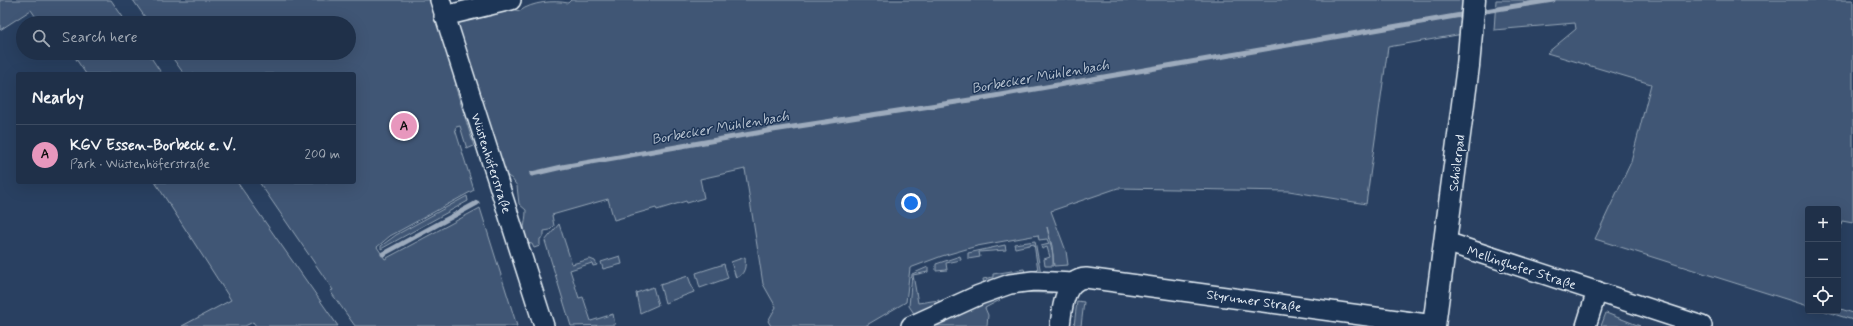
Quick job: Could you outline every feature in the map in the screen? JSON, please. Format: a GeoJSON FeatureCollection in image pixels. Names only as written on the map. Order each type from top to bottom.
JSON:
{"type":"FeatureCollection","features":[{"type":"Feature","properties":{"kind":"street"},"geometry":{"type":"LineString","coordinates":[[442,8],[511,0]]}},
{"type":"Feature","properties":{"kind":"street","name":"Schölerpad"},"geometry":{"type":"LineString","coordinates":[[1434,326],[1468,66],[1474,0]]}},
{"type":"Feature","properties":{"kind":"street","name":"Wüstenhöferstraße"},"geometry":{"type":"LineString","coordinates":[[442,8],[544,326]]}},
{"type":"Feature","properties":{"kind":"street","name":"Mellinghofer Straße"},"geometry":{"type":"LineString","coordinates":[[1446,242],[1702,326]]}},
{"type":"Feature","properties":{"kind":"street","name":"Styrumer Straße"},"geometry":{"type":"LineString","coordinates":[[911,326],[979,295],[1010,284],[1033,281],[1074,283],[1082,278],[1092,278],[1434,326]]}},
{"type":"Feature","properties":{"kind":"street"},"geometry":{"type":"LineString","coordinates":[[1060,326],[1063,303],[1074,283]]}},
{"type":"Feature","properties":{"kind":"street"},"geometry":{"type":"LineString","coordinates":[[1586,326],[1597,291]]}},
{"type":"Feature","properties":{"kind":"shaded area"},"geometry":{"type":"Polygon","coordinates":[[[0,0],[111,0],[122,16],[35,16],[31,10],[22,16],[16,16],[16,20],[0,30],[0,0]]]}},
{"type":"Feature","properties":{"kind":"shaded area"},"geometry":{"type":"Polygon","coordinates":[[[133,0],[444,0],[449,6],[512,9],[520,11],[537,4],[550,2],[568,3],[571,0],[1473,0],[1463,34],[1388,47],[1366,204],[1289,191],[1118,188],[1051,211],[1066,251],[1068,265],[1054,266],[1053,256],[1053,266],[1045,266],[1044,259],[1050,257],[1047,247],[1042,249],[1041,246],[1049,244],[1047,239],[1039,240],[1038,235],[977,246],[942,256],[910,268],[906,302],[865,326],[771,326],[768,321],[776,307],[763,284],[745,169],[700,179],[704,198],[687,203],[686,201],[657,210],[656,208],[614,220],[608,199],[552,215],[554,226],[550,230],[544,231],[544,236],[540,239],[540,246],[534,248],[532,244],[527,243],[525,238],[524,230],[526,210],[519,204],[517,186],[512,179],[502,172],[483,107],[483,101],[475,92],[470,79],[468,65],[469,53],[465,50],[462,85],[455,85],[474,146],[467,149],[460,126],[456,127],[455,129],[474,190],[390,236],[377,247],[385,259],[480,208],[517,326],[355,326],[330,291],[333,290],[260,184],[356,184],[356,72],[183,72],[174,60],[356,60],[356,16],[144,16],[133,0]],[[1047,227],[1053,254],[1052,246],[1047,227]]]}},
{"type":"Feature","properties":{"kind":"shaded area"},"geometry":{"type":"Polygon","coordinates":[[[1496,0],[1853,0],[1853,223],[1842,221],[1841,224],[1841,206],[1805,206],[1805,305],[1595,239],[1631,162],[1651,84],[1547,53],[1576,29],[1575,23],[1494,30],[1496,0]]]}},
{"type":"Feature","properties":{"kind":"shaded area"},"geometry":{"type":"Polygon","coordinates":[[[77,60],[153,60],[161,72],[85,72],[77,60]]]}},
{"type":"Feature","properties":{"kind":"shaded area"},"geometry":{"type":"Polygon","coordinates":[[[156,184],[238,184],[338,326],[256,326],[253,322],[245,326],[182,326],[231,300],[156,184]]]}},
{"type":"Feature","properties":{"kind":"shaded area"},"geometry":{"type":"Polygon","coordinates":[[[467,196],[468,201],[381,249],[381,246],[396,235],[467,196]]]}},
{"type":"Feature","properties":{"kind":"shaded area"},"geometry":{"type":"Polygon","coordinates":[[[559,224],[572,264],[590,259],[595,261],[597,265],[593,266],[592,263],[570,270],[579,298],[583,297],[591,321],[613,314],[615,325],[571,326],[545,241],[559,224]]]}},
{"type":"Feature","properties":{"kind":"shaded area"},"geometry":{"type":"Polygon","coordinates":[[[1035,241],[1041,274],[984,286],[983,279],[993,277],[993,274],[1024,269],[1025,272],[1038,270],[1034,244],[1015,248],[1014,244],[1035,241]]]}},
{"type":"Feature","properties":{"kind":"shaded area"},"geometry":{"type":"Polygon","coordinates":[[[1005,245],[1006,250],[979,252],[980,257],[968,259],[968,253],[1005,245]]]}},
{"type":"Feature","properties":{"kind":"shaded area"},"geometry":{"type":"Polygon","coordinates":[[[620,256],[622,264],[603,269],[601,262],[620,256]]]}},
{"type":"Feature","properties":{"kind":"shaded area"},"geometry":{"type":"Polygon","coordinates":[[[960,256],[961,260],[946,263],[947,270],[936,271],[936,264],[960,256]]]}},
{"type":"Feature","properties":{"kind":"shaded area"},"geometry":{"type":"Polygon","coordinates":[[[745,257],[744,270],[736,278],[731,262],[745,257]]]}},
{"type":"Feature","properties":{"kind":"shaded area"},"geometry":{"type":"Polygon","coordinates":[[[724,264],[728,278],[700,288],[696,273],[724,264]]]}},
{"type":"Feature","properties":{"kind":"shaded area"},"geometry":{"type":"Polygon","coordinates":[[[928,267],[928,272],[913,275],[918,303],[939,300],[939,307],[915,315],[909,306],[912,274],[928,267]]]}},
{"type":"Feature","properties":{"kind":"shaded area"},"geometry":{"type":"Polygon","coordinates":[[[688,276],[694,292],[665,303],[660,285],[688,276]]]}},
{"type":"Feature","properties":{"kind":"shaded area"},"geometry":{"type":"Polygon","coordinates":[[[653,287],[658,305],[640,313],[636,293],[653,287]]]}},
{"type":"Feature","properties":{"kind":"shaded area"},"geometry":{"type":"Polygon","coordinates":[[[1055,287],[1052,293],[1008,292],[998,298],[1000,300],[985,308],[988,315],[987,326],[928,326],[1008,291],[1055,287]]]}},
{"type":"Feature","properties":{"kind":"shaded area"},"geometry":{"type":"Polygon","coordinates":[[[1077,301],[1084,302],[1081,326],[1074,326],[1077,301]]]}},
{"type":"Feature","properties":{"kind":"shaded area"},"geometry":{"type":"Polygon","coordinates":[[[1841,309],[1853,313],[1853,320],[1834,314],[1841,314],[1841,309]]]}},
{"type":"Feature","properties":{"kind":"shaded area"},"geometry":{"type":"Polygon","coordinates":[[[1606,313],[1640,326],[1601,326],[1606,313]]]}},
{"type":"Feature","properties":{"kind":"waterway","name":"Borbecker Mühlenbach"},"geometry":{"type":"LineString","coordinates":[[1479,12],[1553,0]]}},
{"type":"Feature","properties":{"kind":"waterway","name":"Borbecker Mühlenbach"},"geometry":{"type":"LineString","coordinates":[[532,174],[562,167],[773,130],[983,98],[1467,14]]}},
{"type":"Feature","properties":{"kind":"waterway","name":"Borbecker Mühlenbach"},"geometry":{"type":"LineString","coordinates":[[383,254],[477,203]]}},
{"type":"Feature","properties":{"kind":"place","name":"KGV Essen-Borbeck e. V."},"geometry":{"type":"Point","coordinates":[404,126]}}]}
